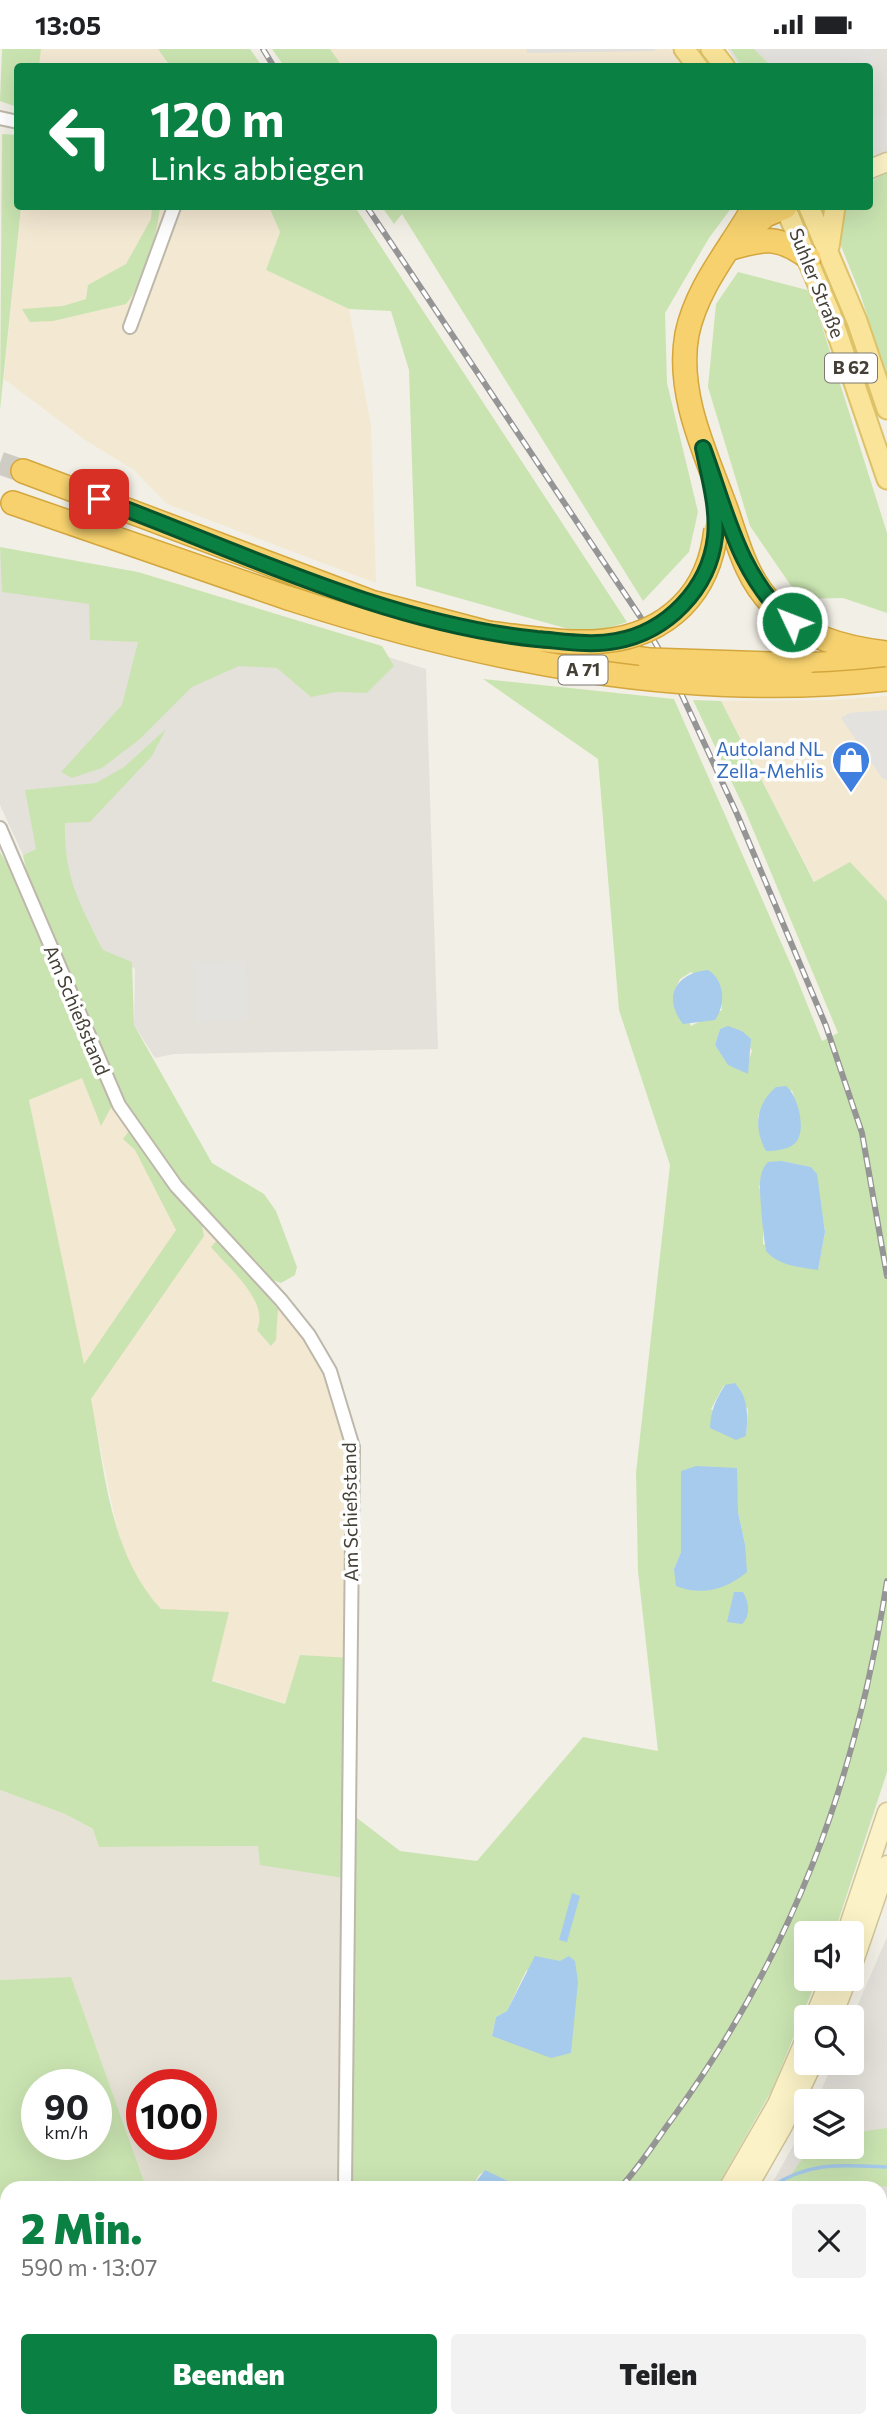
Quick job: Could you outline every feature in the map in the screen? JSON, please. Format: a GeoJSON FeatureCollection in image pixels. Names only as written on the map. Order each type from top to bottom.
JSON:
{"type":"FeatureCollection","features":[{"type":"Feature","properties":{"kind":"highway"},"geometry":{"type":"LineString","coordinates":[[752,210],[695,306],[685,345],[687,390],[724,528],[771,604],[792,622],[821,639],[842,646],[887,653]]}},
{"type":"Feature","properties":{"kind":"highway"},"geometry":{"type":"LineString","coordinates":[[728,249],[755,222],[779,210]]}},
{"type":"Feature","properties":{"kind":"highway"},"geometry":{"type":"LineString","coordinates":[[728,249],[754,241],[779,240],[819,255]]}},
{"type":"Feature","properties":{"kind":"highway","name":"A 71"},"geometry":{"type":"LineString","coordinates":[[23,471],[371,602],[486,633],[576,651],[725,665],[803,665],[887,660]]}},
{"type":"Feature","properties":{"kind":"highway","name":"A 71"},"geometry":{"type":"LineString","coordinates":[[13,503],[288,598],[431,641],[572,669],[648,679],[725,684],[807,684],[887,679]]}},
{"type":"Feature","properties":{"kind":"highway"},"geometry":{"type":"LineString","coordinates":[[486,633],[596,643],[642,633],[672,616],[694,593],[724,528]]}},
{"type":"Feature","properties":{"kind":"main road"},"geometry":{"type":"LineString","coordinates":[[684,49],[695,63]]}},
{"type":"Feature","properties":{"kind":"main road","name":"Suhler Straße"},"geometry":{"type":"LineString","coordinates":[[787,210],[819,255],[887,409]]}},
{"type":"Feature","properties":{"kind":"main road","name":"Suhler Straße"},"geometry":{"type":"LineString","coordinates":[[809,210],[856,384],[887,479]]}},
{"type":"Feature","properties":{"kind":"main road"},"geometry":{"type":"LineString","coordinates":[[819,255],[834,210]]}},
{"type":"Feature","properties":{"kind":"main road"},"geometry":{"type":"LineString","coordinates":[[850,1921],[887,1812]]}},
{"type":"Feature","properties":{"kind":"main road"},"geometry":{"type":"LineString","coordinates":[[864,1932],[887,1865]]}},
{"type":"Feature","properties":{"kind":"main road"},"geometry":{"type":"LineString","coordinates":[[732,2181],[777,2104],[794,2065]]}},
{"type":"Feature","properties":{"kind":"main road"},"geometry":{"type":"LineString","coordinates":[[751,2181],[783,2126],[807,2075]]}},
{"type":"Feature","properties":{"kind":"street"},"geometry":{"type":"LineString","coordinates":[[130,327],[173,210]]}},
{"type":"Feature","properties":{"kind":"street","name":"Am Schießstand"},"geometry":{"type":"LineString","coordinates":[[0,828],[119,1105],[176,1186],[281,1300],[309,1335],[330,1371],[353,1447],[345,2181]]}},
{"type":"Feature","properties":{"kind":"shaded area"},"geometry":{"type":"Polygon","coordinates":[[[38,49],[158,49],[168,63],[36,63],[38,49]]]}},
{"type":"Feature","properties":{"kind":"shaded area"},"geometry":{"type":"Polygon","coordinates":[[[308,49],[670,49],[682,63],[316,63],[308,49]]]}},
{"type":"Feature","properties":{"kind":"shaded area"},"geometry":{"type":"Polygon","coordinates":[[[527,49],[655,49],[655,51],[527,53],[527,49]]]}},
{"type":"Feature","properties":{"kind":"shaded area"},"geometry":{"type":"Polygon","coordinates":[[[728,49],[887,49],[887,333],[826,210],[873,210],[873,63],[737,63],[728,49]]]}},
{"type":"Feature","properties":{"kind":"shaded area"},"geometry":{"type":"Polygon","coordinates":[[[758,49],[874,49],[877,65],[873,63],[772,63],[758,49]]]}},
{"type":"Feature","properties":{"kind":"shaded area"},"geometry":{"type":"Polygon","coordinates":[[[887,113],[887,144],[873,149],[873,119],[887,113]]]}},
{"type":"Feature","properties":{"kind":"shaded area"},"geometry":{"type":"Polygon","coordinates":[[[21,210],[270,210],[280,232],[266,270],[349,309],[371,426],[376,583],[167,504],[134,470],[85,440],[4,379],[21,210]]]}},
{"type":"Feature","properties":{"kind":"shaded area"},"geometry":{"type":"Polygon","coordinates":[[[0,553],[41,554],[165,586],[426,669],[438,1049],[174,1054],[155,1058],[134,1025],[135,969],[103,950],[71,887],[65,846],[65,822],[36,849],[23,855],[0,805],[0,553]]]}},
{"type":"Feature","properties":{"kind":"shaded area"},"geometry":{"type":"Polygon","coordinates":[[[887,696],[887,901],[850,863],[815,882],[721,701],[833,700],[887,696]]]}},
{"type":"Feature","properties":{"kind":"shaded area"},"geometry":{"type":"Polygon","coordinates":[[[887,710],[887,780],[882,778],[841,718],[849,713],[887,710]]]}},
{"type":"Feature","properties":{"kind":"shaded area"},"geometry":{"type":"Polygon","coordinates":[[[246,961],[248,1020],[196,1021],[194,962],[246,961]]]}},
{"type":"Feature","properties":{"kind":"shaded area"},"geometry":{"type":"Polygon","coordinates":[[[102,1069],[330,1371],[353,1447],[351,1658],[286,1704],[212,1680],[161,1609],[142,1588],[121,1548],[29,1100],[102,1069]]]}},
{"type":"Feature","properties":{"kind":"shaded area"},"geometry":{"type":"Polygon","coordinates":[[[0,1790],[65,1814],[94,1830],[99,1847],[258,1846],[350,1879],[345,2181],[144,2181],[136,2160],[217,2160],[217,2069],[126,2069],[126,2131],[112,2092],[112,2069],[104,2069],[71,1978],[0,1980],[0,1790]]]}},
{"type":"Feature","properties":{"kind":"shaded area"},"geometry":{"type":"Polygon","coordinates":[[[887,1937],[887,2181],[773,2181],[794,2144],[794,2159],[864,2159],[864,2089],[822,2089],[828,2075],[864,2075],[864,2005],[858,2005],[887,1937]]]}},
{"type":"Feature","properties":{"kind":"green space"},"geometry":{"type":"Polygon","coordinates":[[[2,49],[41,49],[39,63],[14,63],[14,106],[0,101],[2,49]]]}},
{"type":"Feature","properties":{"kind":"green space"},"geometry":{"type":"Polygon","coordinates":[[[158,49],[250,49],[260,63],[168,63],[158,49]]]}},
{"type":"Feature","properties":{"kind":"green space"},"geometry":{"type":"Polygon","coordinates":[[[272,49],[330,49],[340,63],[282,63],[272,49]]]}},
{"type":"Feature","properties":{"kind":"green space"},"geometry":{"type":"Polygon","coordinates":[[[731,49],[754,49],[768,63],[740,63],[731,49]]]}},
{"type":"Feature","properties":{"kind":"green space"},"geometry":{"type":"Polygon","coordinates":[[[2,134],[14,135],[14,210],[21,210],[0,410],[2,134]]]}},
{"type":"Feature","properties":{"kind":"green space"},"geometry":{"type":"Polygon","coordinates":[[[887,172],[887,378],[860,293],[841,246],[837,227],[843,210],[873,210],[873,181],[887,172]]]}},
{"type":"Feature","properties":{"kind":"green space"},"geometry":{"type":"Polygon","coordinates":[[[152,210],[160,210],[144,271],[126,304],[53,321],[30,322],[22,309],[63,306],[86,299],[88,285],[126,264],[151,219],[152,210]]]}},
{"type":"Feature","properties":{"kind":"green space"},"geometry":{"type":"Polygon","coordinates":[[[270,210],[357,210],[627,622],[605,629],[572,630],[416,586],[409,370],[391,311],[349,309],[266,270],[280,232],[270,210]]]}},
{"type":"Feature","properties":{"kind":"green space"},"geometry":{"type":"Polygon","coordinates":[[[384,210],[730,210],[709,238],[665,313],[667,383],[698,512],[689,552],[643,601],[402,214],[394,224],[384,210]]]}},
{"type":"Feature","properties":{"kind":"green space"},"geometry":{"type":"Polygon","coordinates":[[[738,272],[811,291],[887,533],[887,613],[843,598],[800,599],[750,526],[708,387],[716,304],[738,272]]]}},
{"type":"Feature","properties":{"kind":"green space"},"geometry":{"type":"Polygon","coordinates":[[[0,547],[138,572],[382,646],[394,666],[367,693],[336,692],[311,697],[277,668],[239,666],[192,687],[140,739],[102,768],[72,778],[61,772],[122,705],[138,642],[90,640],[89,604],[2,592],[0,547]]]}},
{"type":"Feature","properties":{"kind":"green space"},"geometry":{"type":"Polygon","coordinates":[[[483,679],[674,699],[822,1041],[838,1033],[744,808],[693,700],[721,701],[814,882],[850,862],[887,901],[887,1772],[838,1921],[794,1921],[794,1991],[812,1991],[806,2005],[794,2005],[794,2036],[772,2090],[720,2181],[508,2181],[485,2171],[476,2181],[345,2181],[350,1879],[260,1865],[258,1846],[99,1847],[93,1829],[65,1814],[0,1790],[0,852],[34,908],[23,855],[36,849],[25,790],[96,783],[124,767],[166,729],[152,756],[90,822],[65,823],[70,875],[80,903],[103,950],[132,962],[134,1025],[212,1163],[264,1194],[276,1211],[297,1267],[295,1275],[281,1283],[259,1275],[113,1104],[101,1126],[82,1078],[29,1100],[84,1364],[176,1230],[135,1150],[123,1139],[129,1131],[202,1226],[204,1236],[91,1399],[112,1510],[130,1563],[161,1609],[229,1612],[212,1681],[285,1704],[300,1655],[351,1658],[351,1835],[357,1818],[400,1851],[477,1861],[583,1737],[658,1751],[638,1571],[636,1473],[670,1165],[619,1010],[598,759],[483,679]],[[691,972],[680,979],[674,992],[691,1026],[722,1010],[721,1002],[691,972]],[[728,1027],[720,1029],[715,1045],[722,1055],[749,1059],[752,1051],[742,1031],[728,1027]],[[792,1090],[758,1115],[759,1130],[766,1151],[784,1149],[800,1119],[792,1090]],[[782,1161],[759,1186],[763,1204],[763,1244],[818,1269],[825,1232],[816,1173],[811,1167],[782,1161]],[[724,1385],[711,1409],[746,1436],[748,1409],[724,1385]],[[736,1468],[681,1471],[681,1552],[674,1569],[745,1544],[738,1512],[736,1468]],[[560,1961],[526,1971],[507,2011],[496,2017],[492,2035],[560,1961]]]}},
{"type":"Feature","properties":{"kind":"green space"},"geometry":{"type":"Polygon","coordinates":[[[217,1240],[278,1309],[276,1340],[271,1346],[257,1330],[258,1308],[253,1297],[211,1247],[217,1240]]]}},
{"type":"Feature","properties":{"kind":"green space"},"geometry":{"type":"Polygon","coordinates":[[[71,1977],[104,2069],[21,2069],[21,2160],[112,2160],[112,2092],[126,2131],[126,2160],[136,2160],[144,2181],[0,2181],[0,1980],[71,1977]]]}},
{"type":"Feature","properties":{"kind":"green space"},"geometry":{"type":"Polygon","coordinates":[[[887,2128],[887,2181],[787,2181],[802,2159],[864,2159],[864,2131],[887,2128]]]}},
{"type":"Feature","properties":{"kind":"water"},"geometry":{"type":"Polygon","coordinates":[[[708,970],[714,974],[721,986],[719,1014],[715,1020],[683,1024],[674,1005],[676,988],[680,981],[688,976],[708,970]]]}},
{"type":"Feature","properties":{"kind":"water"},"geometry":{"type":"Polygon","coordinates":[[[728,1026],[742,1031],[751,1039],[748,1074],[728,1065],[715,1045],[720,1029],[728,1026]]]}},
{"type":"Feature","properties":{"kind":"water"},"geometry":{"type":"Polygon","coordinates":[[[786,1086],[794,1097],[800,1114],[798,1139],[788,1148],[766,1151],[759,1134],[761,1109],[776,1087],[786,1086]]]}},
{"type":"Feature","properties":{"kind":"water"},"geometry":{"type":"Polygon","coordinates":[[[782,1161],[811,1167],[817,1174],[825,1232],[818,1270],[784,1263],[767,1252],[761,1206],[761,1176],[768,1162],[782,1161]]]}},
{"type":"Feature","properties":{"kind":"water"},"geometry":{"type":"Polygon","coordinates":[[[735,1383],[743,1395],[747,1415],[746,1436],[736,1440],[710,1428],[713,1411],[725,1385],[735,1383]]]}},
{"type":"Feature","properties":{"kind":"water"},"geometry":{"type":"Polygon","coordinates":[[[696,1466],[737,1468],[738,1512],[745,1544],[747,1572],[722,1587],[704,1591],[676,1586],[674,1569],[681,1552],[681,1471],[696,1466]]]}},
{"type":"Feature","properties":{"kind":"water"},"geometry":{"type":"Polygon","coordinates":[[[734,1592],[743,1592],[748,1604],[747,1617],[742,1624],[727,1622],[734,1592]]]}},
{"type":"Feature","properties":{"kind":"water"},"geometry":{"type":"Polygon","coordinates":[[[572,1893],[580,1896],[567,1942],[559,1940],[572,1893]]]}},
{"type":"Feature","properties":{"kind":"water"},"geometry":{"type":"Polygon","coordinates":[[[535,1956],[560,1961],[569,1956],[575,1961],[578,1982],[571,2053],[551,2058],[492,2036],[496,2017],[507,2011],[535,1956]]]}},
{"type":"Feature","properties":{"kind":"water"},"geometry":{"type":"Polygon","coordinates":[[[485,2170],[508,2181],[477,2181],[485,2170]]]}},
{"type":"Feature","properties":{"kind":"waterway"},"geometry":{"type":"LineString","coordinates":[[782,2181],[800,2173],[827,2167],[887,2167]]}},
{"type":"Feature","properties":{"kind":"tunnel"},"geometry":{"type":"LineString","coordinates":[[0,463],[23,471]]}},
{"type":"Feature","properties":{"kind":"railway"},"geometry":{"type":"LineString","coordinates":[[263,49],[272,63]]}},
{"type":"Feature","properties":{"kind":"railway"},"geometry":{"type":"LineString","coordinates":[[369,210],[641,618],[669,667],[737,814],[826,1026],[862,1133],[887,1276]]}},
{"type":"Feature","properties":{"kind":"railway"},"geometry":{"type":"LineString","coordinates":[[626,2181],[714,2057],[752,1994],[785,1929],[837,1796],[874,1655],[887,1581]]}},
{"type":"Feature","properties":{"kind":"place","name":"Autoland NL Zella-Mehlis"},"geometry":{"type":"Point","coordinates":[851,794]}},
{"type":"Feature","properties":{"kind":"route"},"geometry":{"type":"LineString","coordinates":[[99,499],[287,572],[371,602],[439,622],[486,633],[596,643],[616,641],[653,628],[672,616],[700,584],[712,553],[716,529],[703,448],[750,574],[771,604],[792,622]]}}]}
